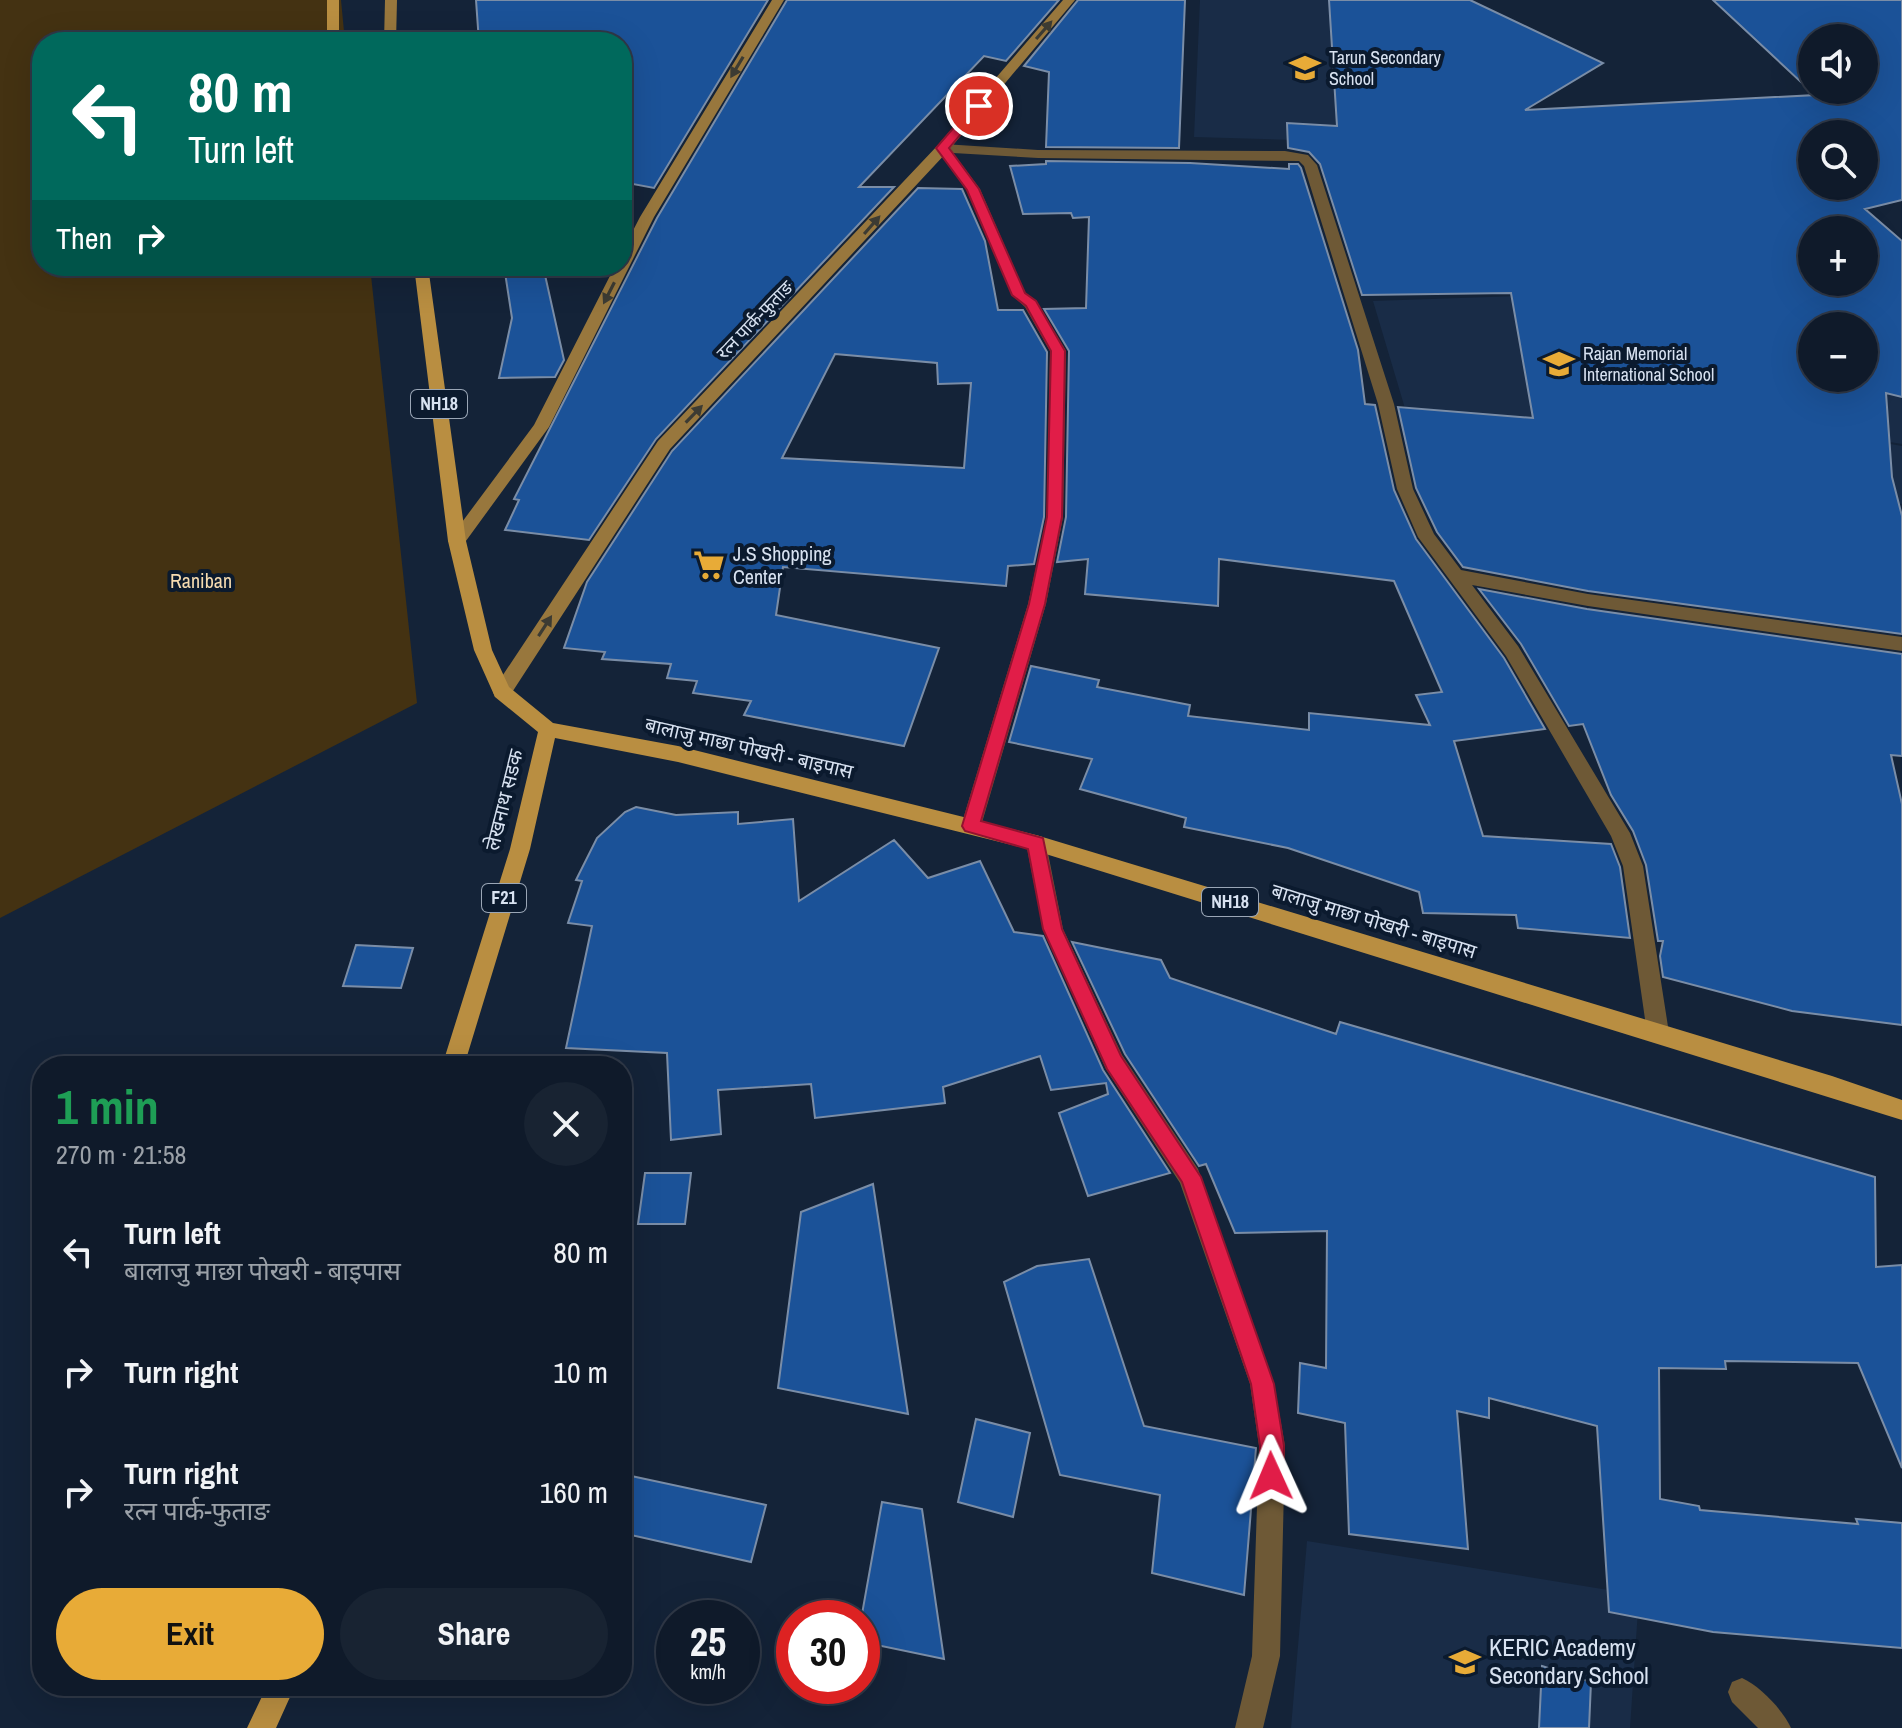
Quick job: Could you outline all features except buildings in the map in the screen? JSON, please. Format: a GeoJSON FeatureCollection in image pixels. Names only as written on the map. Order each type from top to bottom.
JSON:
{"type":"FeatureCollection","features":[{"type":"Feature","properties":{"kind":"main road"},"geometry":{"type":"LineString","coordinates":[[333,0],[334,32]]}},
{"type":"Feature","properties":{"kind":"main road","name":"NH18"},"geometry":{"type":"LineString","coordinates":[[422,276],[457,541],[483,650],[502,692],[548,729]]}},
{"type":"Feature","properties":{"kind":"main road","name":"बालाजु माछा पोखरी - बाइपास"},"geometry":{"type":"LineString","coordinates":[[548,729],[678,754],[1036,843],[1902,1110]]}},
{"type":"Feature","properties":{"kind":"main road","name":"लेखनाथ सडक"},"geometry":{"type":"LineString","coordinates":[[456,1056],[520,849],[548,729]]}},
{"type":"Feature","properties":{"kind":"main road"},"geometry":{"type":"LineString","coordinates":[[261,1728],[276,1696]]}},
{"type":"Feature","properties":{"kind":"street"},"geometry":{"type":"LineString","coordinates":[[390,32],[391,0]]}},
{"type":"Feature","properties":{"kind":"street"},"geometry":{"type":"LineString","coordinates":[[632,247],[778,0]]}},
{"type":"Feature","properties":{"kind":"street","name":"रत्न पार्क-फुताङ"},"geometry":{"type":"LineString","coordinates":[[502,692],[664,445],[943,148],[1069,0]]}},
{"type":"Feature","properties":{"kind":"street"},"geometry":{"type":"LineString","coordinates":[[943,148],[1038,154],[1285,155],[1303,158],[1310,165],[1386,404],[1405,489],[1427,537],[1512,651],[1620,833],[1633,866],[1658,1033]]}},
{"type":"Feature","properties":{"kind":"street"},"geometry":{"type":"LineString","coordinates":[[943,148],[973,189],[1019,295],[1031,304],[1058,351],[1055,517],[1037,604],[971,826]]}},
{"type":"Feature","properties":{"kind":"street"},"geometry":{"type":"LineString","coordinates":[[457,541],[541,427],[617,276]]}},
{"type":"Feature","properties":{"kind":"street"},"geometry":{"type":"LineString","coordinates":[[1459,576],[1588,600],[1902,644]]}},
{"type":"Feature","properties":{"kind":"street"},"geometry":{"type":"LineString","coordinates":[[1036,843],[1053,929],[1114,1062],[1190,1177],[1262,1384],[1272,1446],[1266,1641],[1249,1728]]}},
{"type":"Feature","properties":{"kind":"street"},"geometry":{"type":"LineString","coordinates":[[1742,1692],[1777,1728]]}},
{"type":"Feature","properties":{"kind":"shaded area","name":"Tarun Secondary School"},"geometry":{"type":"Polygon","coordinates":[[[1200,0],[1402,0],[1424,144],[1194,137],[1200,0]]]}},
{"type":"Feature","properties":{"kind":"shaded area","name":"Rajan Memorial International School"},"geometry":{"type":"Polygon","coordinates":[[[1546,295],[1798,374],[1798,392],[1878,392],[1878,365],[1902,343],[1902,444],[1736,417],[1902,446],[1902,504],[1421,462],[1373,301],[1546,295]]]}},
{"type":"Feature","properties":{"kind":"shaded area","name":"KERIC Academy Secondary School"},"geometry":{"type":"Polygon","coordinates":[[[1307,1541],[1639,1595],[1630,1728],[1291,1728],[1307,1541]]]}},
{"type":"Feature","properties":{"kind":"green space","name":"Raniban"},"geometry":{"type":"Polygon","coordinates":[[[0,0],[341,0],[344,32],[32,32],[32,276],[371,276],[417,703],[0,918],[0,0]]]}},
{"type":"Feature","properties":{"kind":"place","name":"Tarun Secondary School"},"geometry":{"type":"Point","coordinates":[1305,68]}},
{"type":"Feature","properties":{"kind":"place","name":"Rajan Memorial International School"},"geometry":{"type":"Point","coordinates":[1559,364]}},
{"type":"Feature","properties":{"kind":"place","name":"J.S Shopping Center"},"geometry":{"type":"Point","coordinates":[709,565]}},
{"type":"Feature","properties":{"kind":"place","name":"KERIC Academy Secondary School"},"geometry":{"type":"Point","coordinates":[1465,1662]}},
{"type":"Feature","properties":{"kind":"route"},"geometry":{"type":"LineString","coordinates":[[979,106],[943,148],[973,189],[1019,295],[1031,304],[1058,351],[1058,376],[1055,517],[1037,604],[971,826],[1036,843],[1053,929],[1114,1062],[1190,1177],[1262,1384],[1272,1446],[1271,1476]]}}]}
